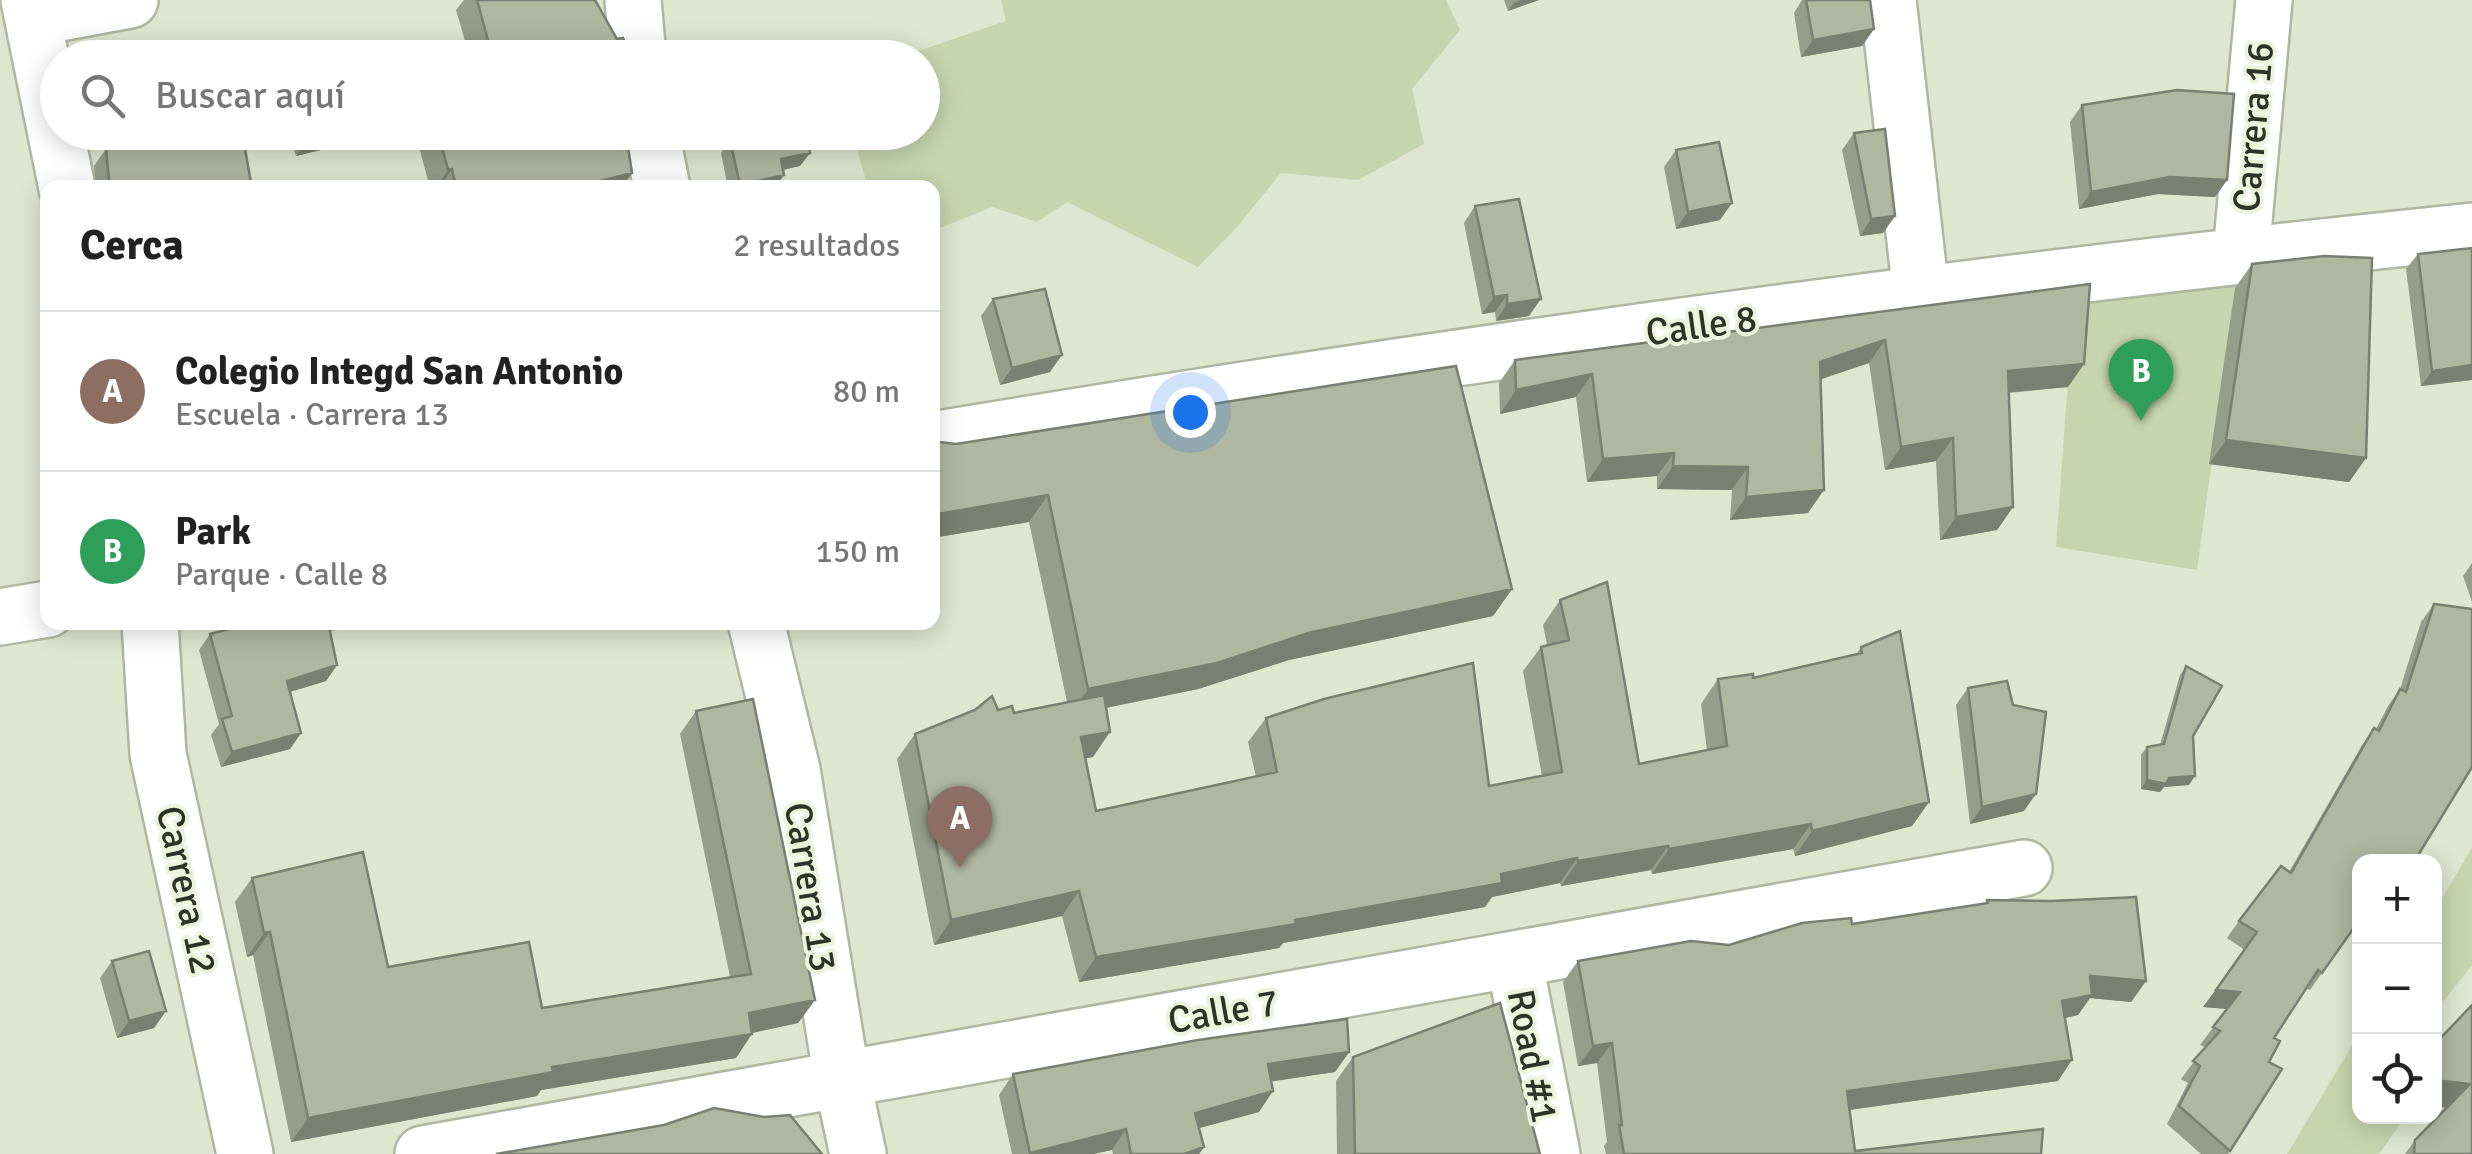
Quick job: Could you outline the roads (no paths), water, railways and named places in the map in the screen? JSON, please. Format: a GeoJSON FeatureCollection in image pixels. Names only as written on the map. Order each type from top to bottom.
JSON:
{"type":"FeatureCollection","features":[{"type":"Feature","properties":{"kind":"street"},"geometry":{"type":"LineString","coordinates":[[40,54],[31,9],[130,0]]}},
{"type":"Feature","properties":{"kind":"street"},"geometry":{"type":"LineString","coordinates":[[633,0],[636,40]]}},
{"type":"Feature","properties":{"kind":"street"},"geometry":{"type":"LineString","coordinates":[[1888,0],[1921,294]]}},
{"type":"Feature","properties":{"kind":"street","name":"Carrera 16"},"geometry":{"type":"LineString","coordinates":[[2241,254],[2264,0]]}},
{"type":"Feature","properties":{"kind":"street"},"geometry":{"type":"LineString","coordinates":[[59,150],[65,180]]}},
{"type":"Feature","properties":{"kind":"street"},"geometry":{"type":"LineString","coordinates":[[655,150],[660,180]]}},
{"type":"Feature","properties":{"kind":"street","name":"Calle 8"},"geometry":{"type":"LineString","coordinates":[[940,439],[1170,400],[1921,294],[2241,254],[2472,231]]}},
{"type":"Feature","properties":{"kind":"street"},"geometry":{"type":"LineString","coordinates":[[0,617],[40,611]]}},
{"type":"Feature","properties":{"kind":"street","name":"Carrera 12"},"geometry":{"type":"LineString","coordinates":[[150,630],[158,754],[245,1154]]}},
{"type":"Feature","properties":{"kind":"street","name":"Carrera 13"},"geometry":{"type":"LineString","coordinates":[[758,630],[792,770],[842,1079],[858,1154]]}},
{"type":"Feature","properties":{"kind":"street","name":"Calle 7"},"geometry":{"type":"LineString","coordinates":[[422,1154],[2024,868]]}},
{"type":"Feature","properties":{"kind":"street","name":"Road #1"},"geometry":{"type":"LineString","coordinates":[[1514,959],[1552,1154]]}},
{"type":"Feature","properties":{"kind":"place","name":"Park"},"geometry":{"type":"Point","coordinates":[2141,421]}},
{"type":"Feature","properties":{"kind":"place","name":"Colegio Integd San Antonio"},"geometry":{"type":"Point","coordinates":[960,868]}}]}
